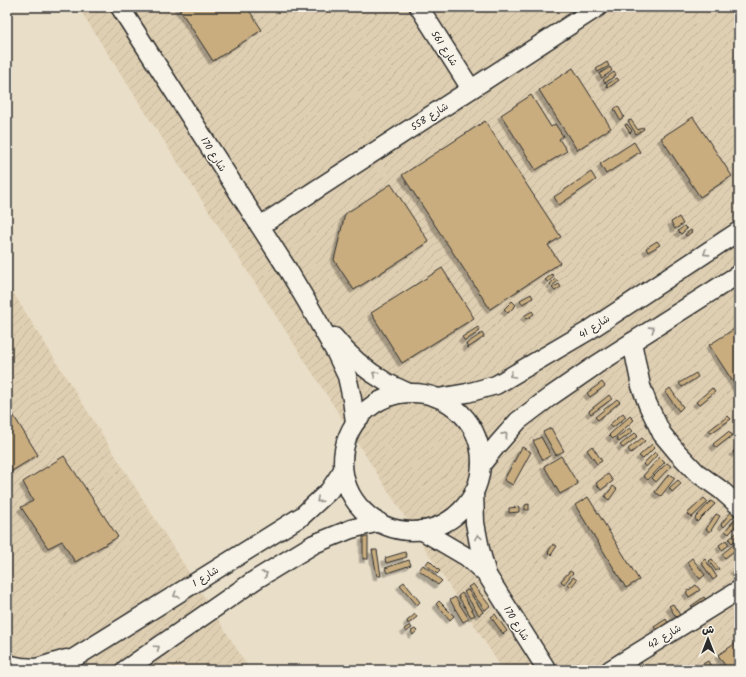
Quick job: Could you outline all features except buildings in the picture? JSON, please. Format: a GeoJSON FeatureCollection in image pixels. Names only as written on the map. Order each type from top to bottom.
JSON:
{"type":"FeatureCollection","features":[{"type":"Feature","properties":{"kind":"street","name":"شارع 170"},"geometry":{"type":"LineString","coordinates":[[120,7],[260,226],[307,302],[336,353],[347,376],[355,422]]}},
{"type":"Feature","properties":{"kind":"street","name":"شارع 561"},"geometry":{"type":"LineString","coordinates":[[419,7],[471,89]]}},
{"type":"Feature","properties":{"kind":"street","name":"شارع 558"},"geometry":{"type":"LineString","coordinates":[[260,226],[598,7]]}},
{"type":"Feature","properties":{"kind":"street","name":"شارع 41"},"geometry":{"type":"LineString","coordinates":[[438,398],[467,393],[496,385],[588,331],[739,231]]}},
{"type":"Feature","properties":{"kind":"street"},"geometry":{"type":"LineString","coordinates":[[481,465],[518,421],[551,396],[632,342],[739,274]]}},
{"type":"Feature","properties":{"kind":"street","name":"شارع 170"},"geometry":{"type":"LineString","coordinates":[[307,302],[342,347],[366,368],[386,382],[409,393]]}},
{"type":"Feature","properties":{"kind":"street"},"geometry":{"type":"LineString","coordinates":[[632,342],[641,386],[648,405],[662,434],[696,472],[721,490],[739,506]]}},
{"type":"Feature","properties":{"kind":"street"},"geometry":{"type":"LineString","coordinates":[[409,393],[424,394],[438,398],[453,406],[466,418],[475,432],[480,449],[481,465],[479,479],[474,492],[461,510],[443,524],[421,530],[399,530],[379,522],[362,509],[349,491],[343,470],[345,445],[355,422],[370,407],[388,397],[409,393]]}},
{"type":"Feature","properties":{"kind":"street","name":"شارع 1"},"geometry":{"type":"LineString","coordinates":[[55,670],[302,516],[329,491],[343,470]]}},
{"type":"Feature","properties":{"kind":"street","name":"شارع 170"},"geometry":{"type":"LineString","coordinates":[[474,492],[475,523],[487,575]]}},
{"type":"Feature","properties":{"kind":"street"},"geometry":{"type":"LineString","coordinates":[[125,670],[255,580],[314,544],[351,529],[379,522]]}},
{"type":"Feature","properties":{"kind":"street","name":"شارع 170"},"geometry":{"type":"LineString","coordinates":[[421,530],[467,557],[487,575],[547,670]]}},
{"type":"Feature","properties":{"kind":"street","name":"شارع 42"},"geometry":{"type":"LineString","coordinates":[[610,670],[739,590]]}},
{"type":"Feature","properties":{"kind":"street"},"geometry":{"type":"LineString","coordinates":[[7,664],[36,668],[53,664],[80,654]]}},
{"type":"Feature","properties":{"kind":"shaded area"},"geometry":{"type":"Polygon","coordinates":[[[78,7],[739,7],[739,670],[503,670],[78,7]]]}},
{"type":"Feature","properties":{"kind":"shaded area"},"geometry":{"type":"Polygon","coordinates":[[[7,283],[250,670],[7,670],[7,283]]]}}]}
